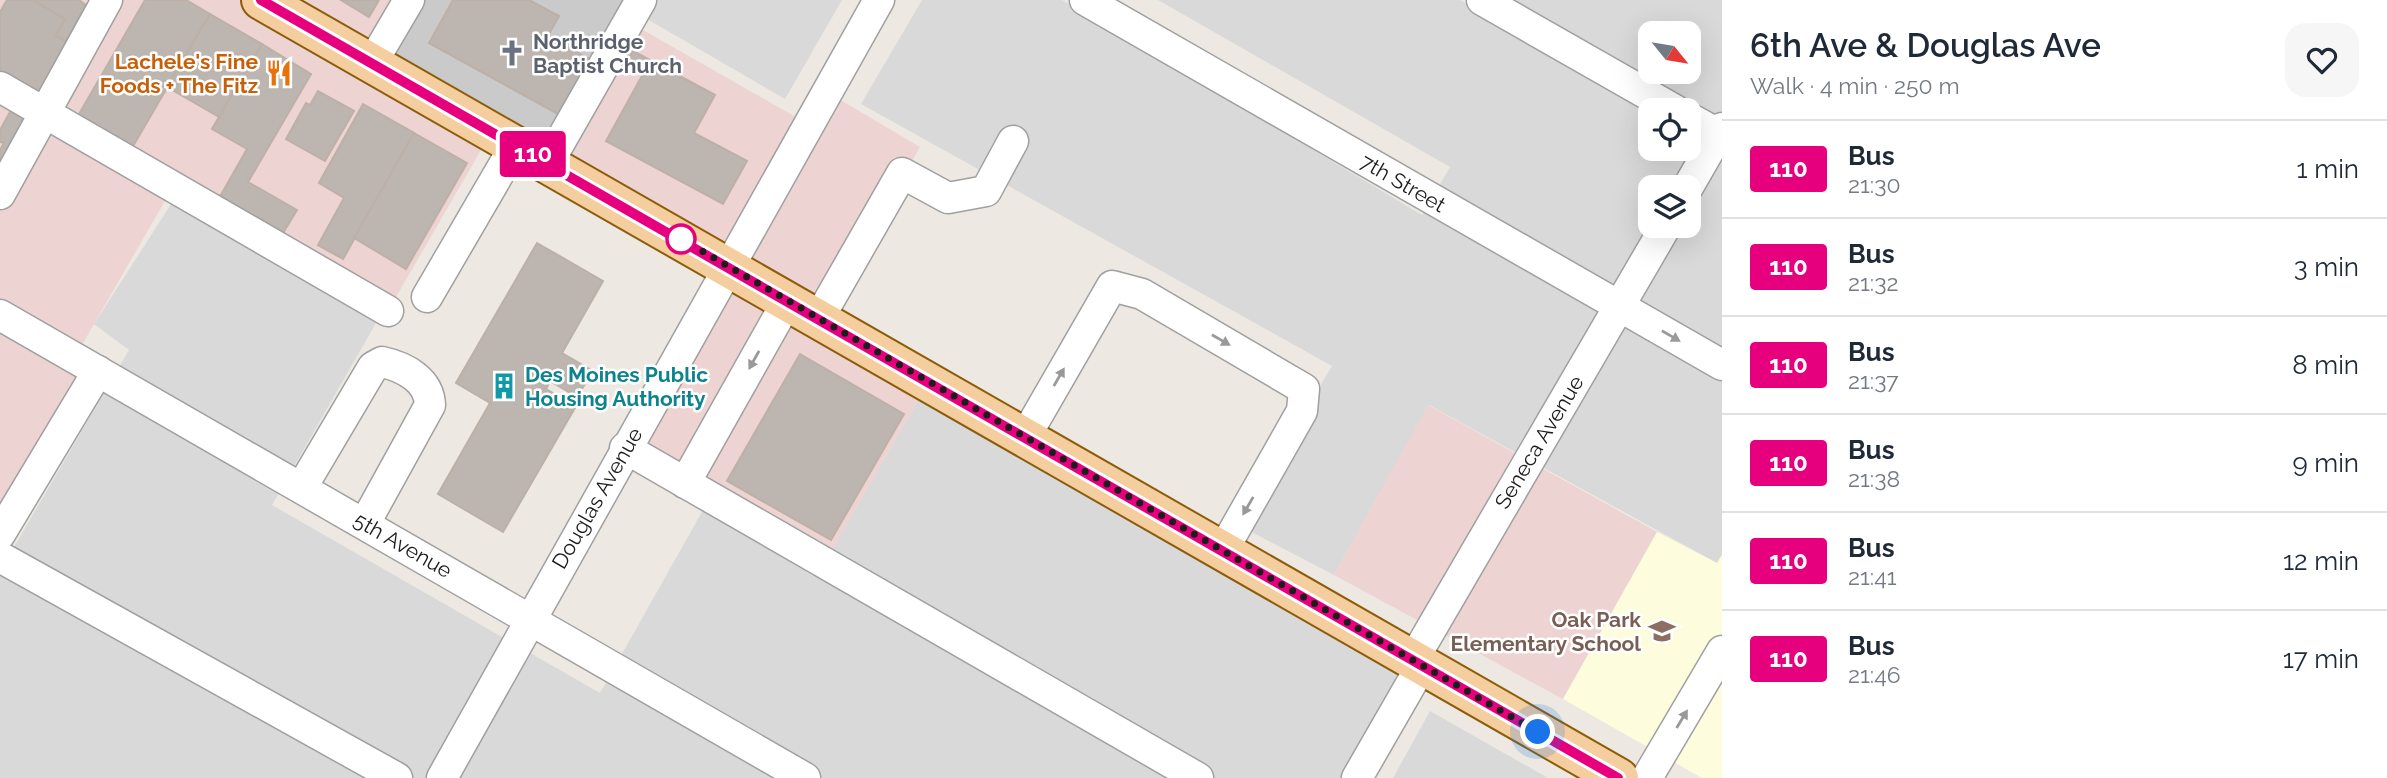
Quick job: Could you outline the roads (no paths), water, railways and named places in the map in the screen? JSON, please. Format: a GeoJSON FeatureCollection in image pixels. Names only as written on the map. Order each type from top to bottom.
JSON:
{"type":"FeatureCollection","features":[{"type":"Feature","properties":{"kind":"main road"},"geometry":{"type":"LineString","coordinates":[[261,0],[1619,778]]}},
{"type":"Feature","properties":{"kind":"street"},"geometry":{"type":"LineString","coordinates":[[0,194],[107,0]]}},
{"type":"Feature","properties":{"kind":"street"},"geometry":{"type":"LineString","coordinates":[[372,63],[409,0]]}},
{"type":"Feature","properties":{"kind":"street"},"geometry":{"type":"LineString","coordinates":[[548,163],[641,0]]}},
{"type":"Feature","properties":{"kind":"street","name":"Douglas Avenue"},"geometry":{"type":"LineString","coordinates":[[442,778],[529,618],[879,0]]}},
{"type":"Feature","properties":{"kind":"street","name":"7th Street"},"geometry":{"type":"LineString","coordinates":[[1085,0],[1722,365]]}},
{"type":"Feature","properties":{"kind":"street"},"geometry":{"type":"LineString","coordinates":[[1482,0],[1654,98]]}},
{"type":"Feature","properties":{"kind":"street"},"geometry":{"type":"LineString","coordinates":[[0,87],[388,311]]}},
{"type":"Feature","properties":{"kind":"street"},"geometry":{"type":"LineString","coordinates":[[1695,175],[1721,132],[1701,123]]}},
{"type":"Feature","properties":{"kind":"street"},"geometry":{"type":"LineString","coordinates":[[685,483],[803,309],[902,173],[948,198],[986,191],[1013,141]]}},
{"type":"Feature","properties":{"kind":"street"},"geometry":{"type":"LineString","coordinates":[[427,297],[516,144]]}},
{"type":"Feature","properties":{"kind":"street","name":"Seneca Avenue"},"geometry":{"type":"LineString","coordinates":[[1357,778],[1417,662],[1659,238]]}},
{"type":"Feature","properties":{"kind":"street"},"geometry":{"type":"LineString","coordinates":[[1025,436],[1112,286],[1154,300],[1304,388],[1302,411],[1223,550]]}},
{"type":"Feature","properties":{"kind":"street","name":"5th Avenue"},"geometry":{"type":"LineString","coordinates":[[0,315],[805,778]]}},
{"type":"Feature","properties":{"kind":"street"},"geometry":{"type":"LineString","coordinates":[[302,488],[373,367],[382,362],[395,365],[418,378],[430,394],[430,405],[365,523]]}},
{"type":"Feature","properties":{"kind":"street"},"geometry":{"type":"LineString","coordinates":[[0,534],[98,371]]}},
{"type":"Feature","properties":{"kind":"street"},"geometry":{"type":"LineString","coordinates":[[625,449],[1198,778]]}},
{"type":"Feature","properties":{"kind":"street"},"geometry":{"type":"LineString","coordinates":[[0,556],[397,778]]}},
{"type":"Feature","properties":{"kind":"street"},"geometry":{"type":"LineString","coordinates":[[1647,778],[1722,652]]}},
{"type":"Feature","properties":{"kind":"place","name":"Northridge Baptist Church"},"geometry":{"type":"Point","coordinates":[512,53]}},
{"type":"Feature","properties":{"kind":"place","name":"Lachele's Fine Foods + The Fitz"},"geometry":{"type":"Point","coordinates":[279,73]}},
{"type":"Feature","properties":{"kind":"place","name":"Des Moines Public Housing Authority"},"geometry":{"type":"Point","coordinates":[504,386]}},
{"type":"Feature","properties":{"kind":"place","name":"Oak Park Elementary School"},"geometry":{"type":"Point","coordinates":[1662,631]}}]}
